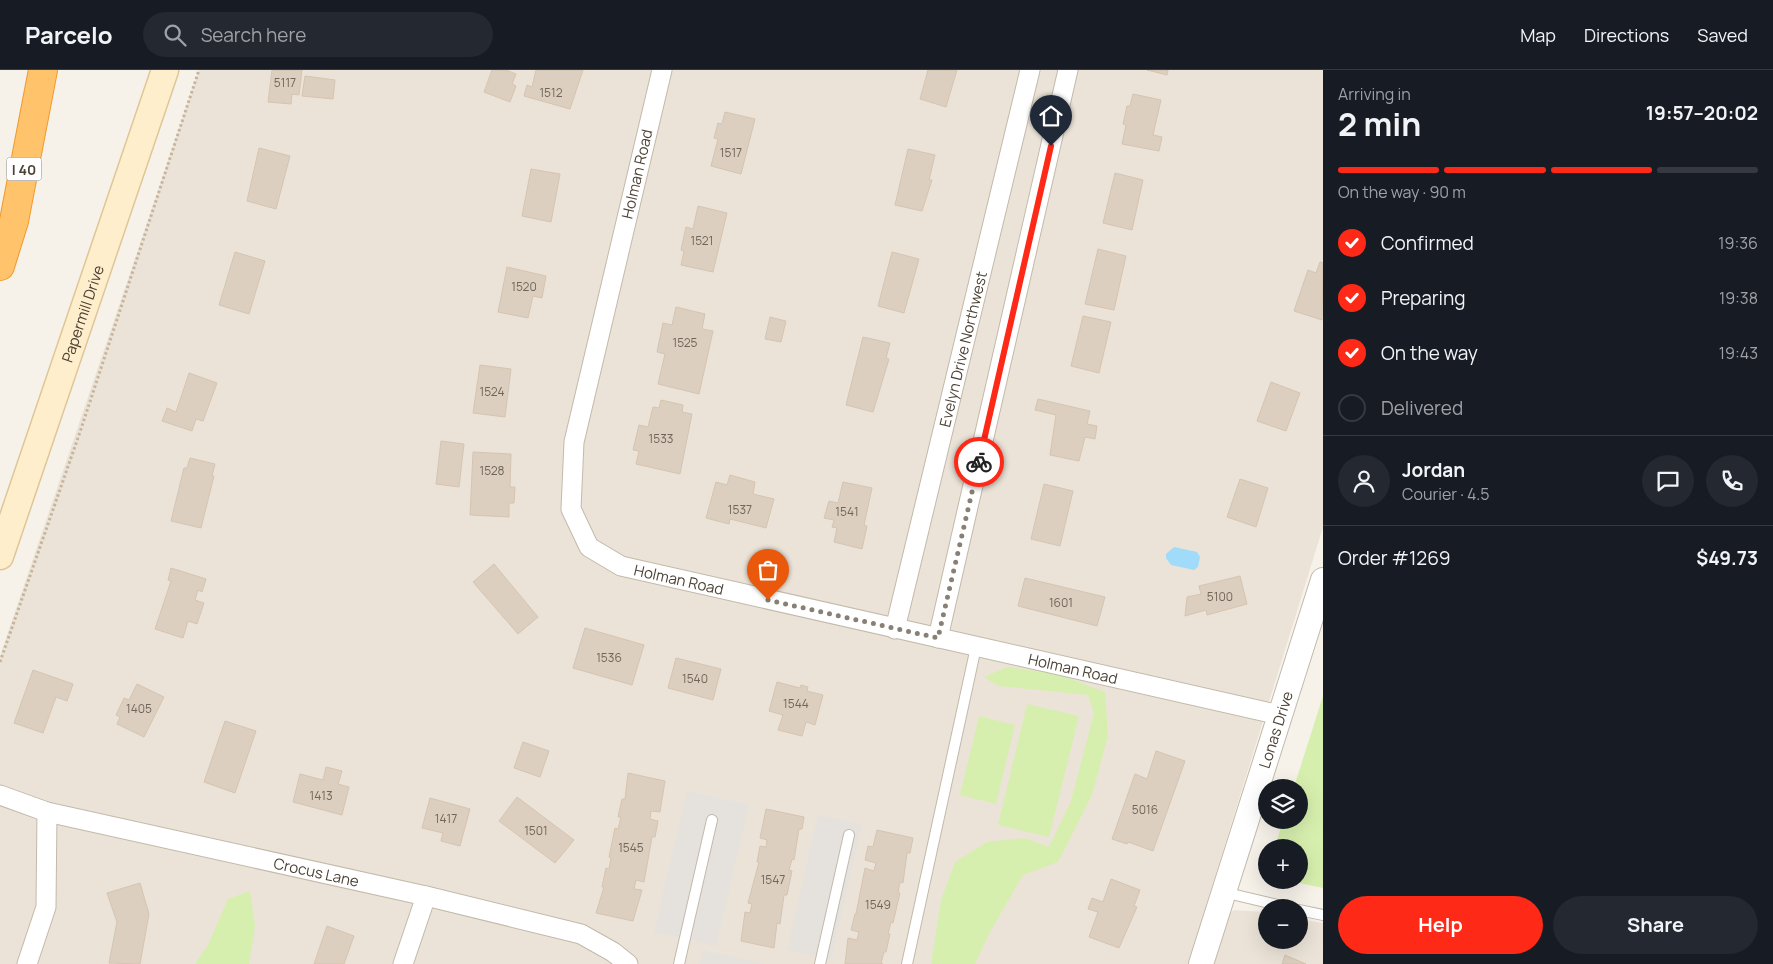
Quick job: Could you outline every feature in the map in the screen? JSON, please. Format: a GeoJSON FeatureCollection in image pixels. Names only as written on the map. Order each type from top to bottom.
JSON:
{"type":"FeatureCollection","features":[{"type":"Feature","properties":{"kind":"highway","name":"I 40"},"geometry":{"type":"LineString","coordinates":[[0,266],[14,221],[43,70]]}},
{"type":"Feature","properties":{"kind":"main road","name":"Papermill Drive"},"geometry":{"type":"LineString","coordinates":[[0,556],[165,70]]}},
{"type":"Feature","properties":{"kind":"street","name":"Holman Road"},"geometry":{"type":"LineString","coordinates":[[662,70],[574,442],[571,510],[590,547],[621,566],[1280,715]]}},
{"type":"Feature","properties":{"kind":"street","name":"Evelyn Drive Northwest"},"geometry":{"type":"LineString","coordinates":[[895,629],[1030,70]]}},
{"type":"Feature","properties":{"kind":"street"},"geometry":{"type":"LineString","coordinates":[[938,638],[1068,70]]}},
{"type":"Feature","properties":{"kind":"street","name":"Lonas Drive"},"geometry":{"type":"LineString","coordinates":[[1201,964],[1323,580]]}},
{"type":"Feature","properties":{"kind":"street","name":"Crocus Lane"},"geometry":{"type":"LineString","coordinates":[[0,795],[47,812],[426,896],[580,934],[613,952],[628,964]]}},
{"type":"Feature","properties":{"kind":"street"},"geometry":{"type":"LineString","coordinates":[[27,964],[46,907],[47,812]]}},
{"type":"Feature","properties":{"kind":"street"},"geometry":{"type":"LineString","coordinates":[[403,964],[426,896]]}},
{"type":"Feature","properties":{"kind":"lane"},"geometry":{"type":"LineString","coordinates":[[907,964],[976,647]]}},
{"type":"Feature","properties":{"kind":"lane"},"geometry":{"type":"LineString","coordinates":[[679,964],[712,820]]}},
{"type":"Feature","properties":{"kind":"lane"},"geometry":{"type":"LineString","coordinates":[[820,964],[849,835]]}},
{"type":"Feature","properties":{"kind":"lane"},"geometry":{"type":"LineString","coordinates":[[1223,892],[1258,900]]}},
{"type":"Feature","properties":{"kind":"lane"},"geometry":{"type":"LineString","coordinates":[[1308,912],[1323,915]]}},
{"type":"Feature","properties":{"kind":"path"},"geometry":{"type":"LineString","coordinates":[[0,662],[80,432],[199,70]]}},
{"type":"Feature","properties":{"kind":"shaded area"},"geometry":{"type":"Polygon","coordinates":[[[199,70],[1323,70],[1323,527],[1188,964],[0,964],[0,656],[199,70]]]}},
{"type":"Feature","properties":{"kind":"shaded area"},"geometry":{"type":"Polygon","coordinates":[[[687,791],[749,805],[716,946],[654,932],[687,791]]]}},
{"type":"Feature","properties":{"kind":"shaded area"},"geometry":{"type":"Polygon","coordinates":[[[818,815],[862,824],[831,960],[787,950],[818,815]]]}},
{"type":"Feature","properties":{"kind":"shaded area"},"geometry":{"type":"Polygon","coordinates":[[[1234,910],[1258,912],[1258,949],[1308,949],[1308,920],[1323,923],[1323,964],[1209,964],[1224,917],[1234,910]]]}},
{"type":"Feature","properties":{"kind":"shaded area"},"geometry":{"type":"Polygon","coordinates":[[[703,950],[768,964],[699,964],[703,950]]]}},
{"type":"Feature","properties":{"kind":"green space"},"geometry":{"type":"Polygon","coordinates":[[[1007,667],[1058,674],[1105,692],[1108,736],[1092,795],[1058,862],[1023,875],[990,932],[975,964],[931,964],[941,900],[955,862],[987,842],[1025,838],[1049,847],[1071,801],[1094,713],[1088,695],[998,686],[984,677],[1007,667]]]}},
{"type":"Feature","properties":{"kind":"green space"},"geometry":{"type":"Polygon","coordinates":[[[1323,696],[1323,888],[1308,885],[1308,839],[1277,839],[1280,829],[1308,829],[1308,779],[1297,779],[1323,696]]]}},
{"type":"Feature","properties":{"kind":"green space"},"geometry":{"type":"Polygon","coordinates":[[[1027,704],[1079,716],[1049,837],[998,825],[1027,704]]]}},
{"type":"Feature","properties":{"kind":"green space"},"geometry":{"type":"Polygon","coordinates":[[[979,716],[1015,725],[996,804],[960,795],[979,716]]]}},
{"type":"Feature","properties":{"kind":"green space"},"geometry":{"type":"Polygon","coordinates":[[[250,891],[255,926],[249,964],[195,964],[208,945],[228,899],[250,891]]]}},
{"type":"Feature","properties":{"kind":"water"},"geometry":{"type":"Polygon","coordinates":[[[1174,547],[1197,552],[1200,557],[1198,567],[1194,570],[1171,565],[1166,558],[1166,554],[1174,547]]]}},
{"type":"Feature","properties":{"kind":"building"},"geometry":{"type":"Polygon","coordinates":[[[272,70],[302,70],[299,95],[292,94],[291,104],[268,102],[272,70]]]}},
{"type":"Feature","properties":{"kind":"building"},"geometry":{"type":"Polygon","coordinates":[[[492,70],[506,70],[516,74],[512,84],[516,86],[510,102],[484,92],[492,70]]]}},
{"type":"Feature","properties":{"kind":"building"},"geometry":{"type":"Polygon","coordinates":[[[536,70],[583,70],[570,109],[524,96],[527,85],[532,87],[536,70]]]}},
{"type":"Feature","properties":{"kind":"building"},"geometry":{"type":"Polygon","coordinates":[[[928,70],[957,70],[946,107],[920,99],[928,70]]]}},
{"type":"Feature","properties":{"kind":"building"},"geometry":{"type":"Polygon","coordinates":[[[1147,70],[1168,70],[1167,75],[1147,70]]]}},
{"type":"Feature","properties":{"kind":"building"},"geometry":{"type":"Polygon","coordinates":[[[305,76],[335,80],[333,99],[302,96],[305,76]]]}},
{"type":"Feature","properties":{"kind":"building"},"geometry":{"type":"Polygon","coordinates":[[[1133,94],[1161,100],[1153,135],[1162,137],[1159,151],[1122,144],[1126,125],[1123,124],[1127,106],[1130,106],[1133,94]]]}},
{"type":"Feature","properties":{"kind":"building"},"geometry":{"type":"Polygon","coordinates":[[[725,112],[755,119],[741,174],[711,166],[718,139],[714,138],[718,123],[722,124],[725,112]]]}},
{"type":"Feature","properties":{"kind":"building"},"geometry":{"type":"Polygon","coordinates":[[[259,148],[290,156],[276,209],[247,201],[259,148]]]}},
{"type":"Feature","properties":{"kind":"building"},"geometry":{"type":"Polygon","coordinates":[[[908,149],[935,155],[929,180],[932,180],[922,211],[895,205],[908,149]]]}},
{"type":"Feature","properties":{"kind":"building"},"geometry":{"type":"Polygon","coordinates":[[[531,169],[560,174],[551,222],[522,216],[531,169]]]}},
{"type":"Feature","properties":{"kind":"building"},"geometry":{"type":"Polygon","coordinates":[[[1115,173],[1143,180],[1132,230],[1103,223],[1115,173]]]}},
{"type":"Feature","properties":{"kind":"building"},"geometry":{"type":"Polygon","coordinates":[[[698,206],[727,213],[713,272],[681,265],[684,251],[681,250],[686,227],[693,229],[698,206]]]}},
{"type":"Feature","properties":{"kind":"building"},"geometry":{"type":"Polygon","coordinates":[[[1098,249],[1126,256],[1114,310],[1085,304],[1098,249]]]}},
{"type":"Feature","properties":{"kind":"building"},"geometry":{"type":"Polygon","coordinates":[[[235,252],[265,261],[249,314],[219,305],[235,252]]]}},
{"type":"Feature","properties":{"kind":"building"},"geometry":{"type":"Polygon","coordinates":[[[892,252],[919,259],[904,313],[878,306],[892,252]]]}},
{"type":"Feature","properties":{"kind":"building"},"geometry":{"type":"Polygon","coordinates":[[[1320,262],[1323,263],[1322,320],[1294,311],[1308,270],[1316,273],[1320,262]]]}},
{"type":"Feature","properties":{"kind":"building"},"geometry":{"type":"Polygon","coordinates":[[[507,267],[546,276],[542,298],[533,296],[528,318],[498,312],[507,267]]]}},
{"type":"Feature","properties":{"kind":"building"},"geometry":{"type":"Polygon","coordinates":[[[676,307],[705,314],[702,329],[713,331],[699,394],[658,384],[665,354],[657,352],[663,323],[672,325],[676,307]]]}},
{"type":"Feature","properties":{"kind":"building"},"geometry":{"type":"Polygon","coordinates":[[[1083,316],[1111,322],[1099,373],[1071,366],[1083,316]]]}},
{"type":"Feature","properties":{"kind":"building"},"geometry":{"type":"Polygon","coordinates":[[[770,317],[786,321],[781,342],[765,339],[770,317]]]}},
{"type":"Feature","properties":{"kind":"building"},"geometry":{"type":"Polygon","coordinates":[[[863,337],[890,343],[886,358],[889,359],[873,412],[846,405],[863,337]]]}},
{"type":"Feature","properties":{"kind":"building"},"geometry":{"type":"Polygon","coordinates":[[[480,365],[511,369],[505,417],[473,413],[480,365]]]}},
{"type":"Feature","properties":{"kind":"building"},"geometry":{"type":"Polygon","coordinates":[[[189,373],[217,383],[203,421],[196,419],[192,431],[162,421],[167,408],[176,412],[189,373]]]}},
{"type":"Feature","properties":{"kind":"building"},"geometry":{"type":"Polygon","coordinates":[[[1271,382],[1300,393],[1286,431],[1257,421],[1271,382]]]}},
{"type":"Feature","properties":{"kind":"building"},"geometry":{"type":"Polygon","coordinates":[[[1038,399],[1090,411],[1087,424],[1097,426],[1095,439],[1085,437],[1079,461],[1050,455],[1056,415],[1035,410],[1038,399]]]}},
{"type":"Feature","properties":{"kind":"building"},"geometry":{"type":"Polygon","coordinates":[[[661,400],[683,405],[682,412],[692,414],[680,474],[636,464],[639,451],[633,450],[639,425],[648,427],[653,407],[659,408],[661,400]]]}},
{"type":"Feature","properties":{"kind":"building"},"geometry":{"type":"Polygon","coordinates":[[[441,441],[464,444],[459,487],[436,484],[441,441]]]}},
{"type":"Feature","properties":{"kind":"building"},"geometry":{"type":"Polygon","coordinates":[[[473,452],[511,454],[510,487],[515,487],[514,503],[509,503],[509,517],[470,515],[473,452]]]}},
{"type":"Feature","properties":{"kind":"building"},"geometry":{"type":"Polygon","coordinates":[[[190,458],[215,464],[212,476],[214,476],[201,528],[171,521],[184,468],[187,468],[190,458]]]}},
{"type":"Feature","properties":{"kind":"building"},"geometry":{"type":"Polygon","coordinates":[[[730,475],[755,482],[753,494],[774,499],[766,528],[730,519],[729,524],[706,518],[716,482],[727,485],[730,475]]]}},
{"type":"Feature","properties":{"kind":"building"},"geometry":{"type":"Polygon","coordinates":[[[1240,479],[1268,488],[1256,527],[1227,517],[1240,479]]]}},
{"type":"Feature","properties":{"kind":"building"},"geometry":{"type":"Polygon","coordinates":[[[843,482],[872,488],[864,525],[867,526],[862,549],[834,542],[837,528],[832,527],[834,520],[824,518],[829,501],[838,503],[843,482]]]}},
{"type":"Feature","properties":{"kind":"building"},"geometry":{"type":"Polygon","coordinates":[[[1044,484],[1073,491],[1060,546],[1031,539],[1044,484]]]}},
{"type":"Feature","properties":{"kind":"building"},"geometry":{"type":"Polygon","coordinates":[[[494,564],[538,617],[518,634],[473,582],[494,564]]]}},
{"type":"Feature","properties":{"kind":"building"},"geometry":{"type":"Polygon","coordinates":[[[171,568],[206,579],[202,592],[198,590],[195,600],[204,603],[197,624],[188,621],[183,638],[155,629],[171,581],[168,580],[171,568]]]}},
{"type":"Feature","properties":{"kind":"building"},"geometry":{"type":"Polygon","coordinates":[[[1240,576],[1247,604],[1207,615],[1206,610],[1185,616],[1187,597],[1201,594],[1199,586],[1240,576]]]}},
{"type":"Feature","properties":{"kind":"building"},"geometry":{"type":"Polygon","coordinates":[[[1025,578],[1105,597],[1097,626],[1018,606],[1025,578]]]}},
{"type":"Feature","properties":{"kind":"building"},"geometry":{"type":"Polygon","coordinates":[[[585,628],[644,645],[632,685],[573,668],[585,628]]]}},
{"type":"Feature","properties":{"kind":"building"},"geometry":{"type":"Polygon","coordinates":[[[676,658],[721,669],[713,700],[668,688],[676,658]]]}},
{"type":"Feature","properties":{"kind":"building"},"geometry":{"type":"Polygon","coordinates":[[[33,670],[73,684],[67,701],[56,697],[43,733],[14,723],[33,670]]]}},
{"type":"Feature","properties":{"kind":"building"},"geometry":{"type":"Polygon","coordinates":[[[777,682],[800,688],[801,685],[808,687],[807,691],[823,695],[815,725],[806,722],[802,736],[778,730],[783,715],[769,711],[777,682]]]}},
{"type":"Feature","properties":{"kind":"building"},"geometry":{"type":"Polygon","coordinates":[[[137,684],[164,697],[144,737],[117,724],[120,717],[116,715],[124,698],[129,700],[137,684]]]}},
{"type":"Feature","properties":{"kind":"building"},"geometry":{"type":"Polygon","coordinates":[[[225,721],[256,731],[235,793],[204,782],[225,721]]]}},
{"type":"Feature","properties":{"kind":"building"},"geometry":{"type":"Polygon","coordinates":[[[523,742],[549,751],[540,777],[514,768],[523,742]]]}},
{"type":"Feature","properties":{"kind":"building"},"geometry":{"type":"Polygon","coordinates":[[[1156,751],[1185,761],[1153,851],[1128,842],[1127,844],[1112,839],[1135,774],[1147,779],[1156,751]]]}},
{"type":"Feature","properties":{"kind":"building"},"geometry":{"type":"Polygon","coordinates":[[[326,767],[342,771],[338,784],[349,787],[342,815],[293,802],[300,774],[323,780],[326,767]]]}},
{"type":"Feature","properties":{"kind":"building"},"geometry":{"type":"Polygon","coordinates":[[[628,773],[665,781],[660,812],[651,811],[650,819],[658,821],[655,837],[652,837],[644,882],[636,880],[634,889],[642,890],[633,921],[596,913],[604,887],[602,887],[606,868],[609,869],[611,858],[609,857],[615,828],[618,829],[621,817],[618,817],[622,799],[625,799],[628,773]]]}},
{"type":"Feature","properties":{"kind":"building"},"geometry":{"type":"Polygon","coordinates":[[[517,797],[574,840],[555,863],[499,821],[517,797]]]}},
{"type":"Feature","properties":{"kind":"building"},"geometry":{"type":"Polygon","coordinates":[[[430,798],[470,809],[460,846],[441,841],[443,833],[422,828],[430,798]]]}},
{"type":"Feature","properties":{"kind":"building"},"geometry":{"type":"Polygon","coordinates":[[[766,809],[804,817],[802,829],[799,829],[794,860],[792,859],[789,870],[792,871],[787,895],[784,895],[780,924],[777,923],[774,948],[741,941],[745,912],[750,913],[752,904],[748,903],[759,862],[757,862],[760,846],[766,847],[767,840],[760,838],[766,809]]]}},
{"type":"Feature","properties":{"kind":"building"},"geometry":{"type":"Polygon","coordinates":[[[877,830],[913,838],[910,853],[907,853],[903,883],[900,882],[898,893],[900,893],[893,923],[891,922],[888,934],[890,934],[886,952],[884,952],[881,963],[883,964],[845,964],[848,938],[857,940],[859,932],[851,930],[865,868],[874,871],[876,863],[865,860],[868,846],[873,847],[877,830]]]}},
{"type":"Feature","properties":{"kind":"building"},"geometry":{"type":"Polygon","coordinates":[[[1111,879],[1140,890],[1134,906],[1137,907],[1119,948],[1089,937],[1098,912],[1088,909],[1092,898],[1103,902],[1111,879]]]}},
{"type":"Feature","properties":{"kind":"building"},"geometry":{"type":"Polygon","coordinates":[[[140,883],[149,914],[140,964],[109,963],[117,922],[107,893],[140,883]]]}},
{"type":"Feature","properties":{"kind":"building"},"geometry":{"type":"Polygon","coordinates":[[[327,926],[354,936],[344,964],[314,964],[327,926]]]}},
{"type":"Feature","properties":{"kind":"building"},"geometry":{"type":"Polygon","coordinates":[[[1285,955],[1306,964],[1282,964],[1285,955]]]}},
{"type":"Feature","properties":{"kind":"way so far"},"geometry":{"type":"LineString","coordinates":[[768,600],[938,638],[979,462]]}},
{"type":"Feature","properties":{"kind":"route"},"geometry":{"type":"LineString","coordinates":[[979,462],[1051,146]]}}]}
